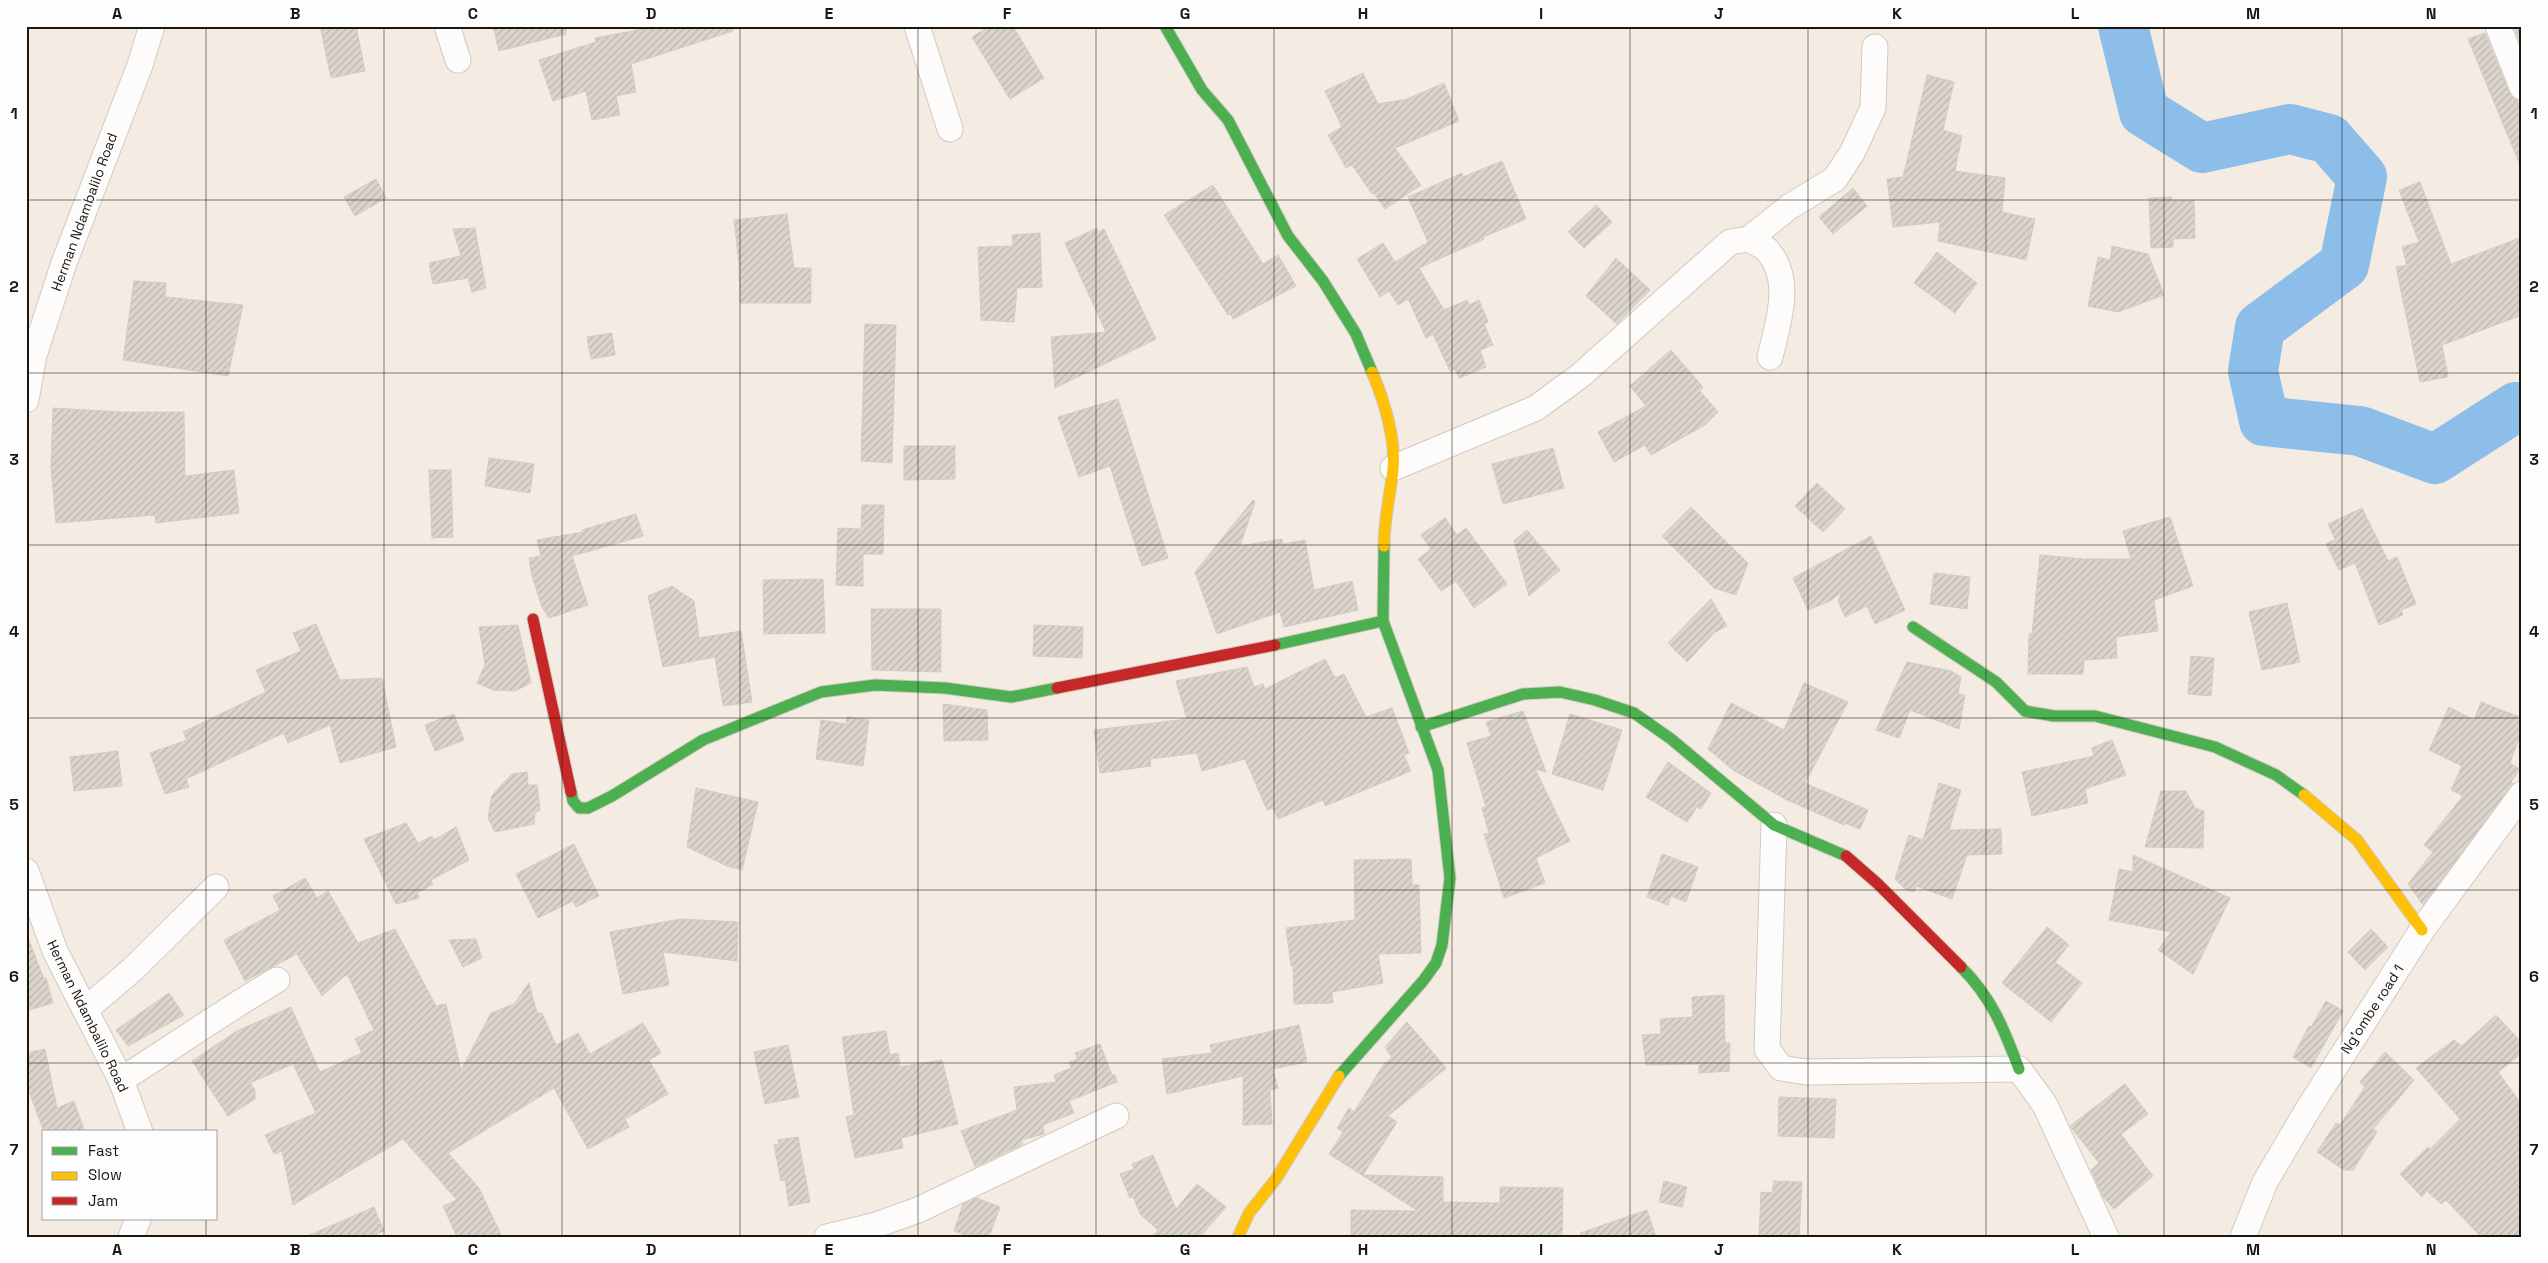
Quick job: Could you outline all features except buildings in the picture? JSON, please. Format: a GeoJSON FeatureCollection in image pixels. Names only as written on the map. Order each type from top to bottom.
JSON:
{"type":"FeatureCollection","features":[{"type":"Feature","properties":{"kind":"street","name":"Herman Ndambalilo Road"},"geometry":{"type":"LineString","coordinates":[[26,400],[34,355],[35,332],[64,263],[140,65],[152,26]]}},
{"type":"Feature","properties":{"kind":"street"},"geometry":{"type":"LineString","coordinates":[[447,26],[458,60]]}},
{"type":"Feature","properties":{"kind":"street"},"geometry":{"type":"LineString","coordinates":[[917,26],[950,129]]}},
{"type":"Feature","properties":{"kind":"street"},"geometry":{"type":"LineString","coordinates":[[1165,26],[1202,90],[1228,120],[1288,236],[1323,281],[1356,334],[1376,382],[1390,432],[1393,468],[1384,524],[1384,621],[1438,770],[1450,878],[1442,945],[1436,963],[1423,981],[1342,1071],[1276,1179],[1249,1213],[1238,1237]]}},
{"type":"Feature","properties":{"kind":"street"},"geometry":{"type":"LineString","coordinates":[[2498,26],[2522,87]]}},
{"type":"Feature","properties":{"kind":"street"},"geometry":{"type":"LineString","coordinates":[[1393,468],[1536,408],[1582,375],[1730,242],[1749,239],[1789,207],[1835,180],[1852,153],[1873,108],[1875,46]]}},
{"type":"Feature","properties":{"kind":"street"},"geometry":{"type":"LineString","coordinates":[[1749,239],[1766,249],[1780,274],[1782,304],[1770,357]]}},
{"type":"Feature","properties":{"kind":"street"},"geometry":{"type":"LineString","coordinates":[[533,619],[573,801],[579,808],[588,808],[612,796],[703,740],[821,692],[874,684],[945,688],[1011,697],[1234,654],[1384,621]]}},
{"type":"Feature","properties":{"kind":"street"},"geometry":{"type":"LineString","coordinates":[[1914,627],[1996,682],[2025,711],[2054,716],[2095,716],[2215,747],[2276,775],[2310,799],[2357,840],[2422,930]]}},
{"type":"Feature","properties":{"kind":"street"},"geometry":{"type":"LineString","coordinates":[[1421,726],[1523,694],[1560,692],[1595,700],[1634,713],[1671,739],[1774,825],[1848,857],[1878,884],[1974,980],[2002,1022],[2019,1069],[2045,1105],[2106,1237]]}},
{"type":"Feature","properties":{"kind":"street","name":"Ng’ombe road 1"},"geometry":{"type":"LineString","coordinates":[[2243,1237],[2265,1182],[2422,930],[2522,794]]}},
{"type":"Feature","properties":{"kind":"street"},"geometry":{"type":"LineString","coordinates":[[1774,825],[1767,1049],[1781,1068],[1806,1072],[2019,1069]]}},
{"type":"Feature","properties":{"kind":"street","name":"Herman Ndambalilo Road"},"geometry":{"type":"LineString","coordinates":[[26,871],[55,951],[121,1080],[139,1130]]}},
{"type":"Feature","properties":{"kind":"street"},"geometry":{"type":"LineString","coordinates":[[84,1010],[134,969],[216,888]]}},
{"type":"Feature","properties":{"kind":"street"},"geometry":{"type":"LineString","coordinates":[[121,1080],[204,1028],[220,1013],[277,980]]}},
{"type":"Feature","properties":{"kind":"street"},"geometry":{"type":"LineString","coordinates":[[827,1237],[873,1226],[918,1210],[1116,1116]]}},
{"type":"Feature","properties":{"kind":"street"},"geometry":{"type":"LineString","coordinates":[[131,1237],[138,1220]]}},
{"type":"Feature","properties":{"kind":"waterway"},"geometry":{"type":"LineString","coordinates":[[2123,26],[2144,112],[2202,148],[2290,129],[2329,139],[2362,177],[2344,265],[2260,327],[2253,371],[2264,421],[2360,431],[2435,459],[2516,407],[2522,408]]}},
{"type":"Feature","properties":{"kind":"traffic: fast"},"geometry":{"type":"LineString","coordinates":[[1165,26],[1202,90],[1228,120],[1288,236],[1323,281],[1356,334],[1372,372]]}},
{"type":"Feature","properties":{"kind":"traffic: fast"},"geometry":{"type":"LineString","coordinates":[[1339,1076],[1423,981],[1436,963],[1442,945],[1450,878],[1438,770],[1383,621],[1384,546]]}},
{"type":"Feature","properties":{"kind":"traffic: fast"},"geometry":{"type":"LineString","coordinates":[[1275,645],[1383,621]]}},
{"type":"Feature","properties":{"kind":"traffic: fast"},"geometry":{"type":"LineString","coordinates":[[1913,627],[1996,682],[2025,711],[2054,716],[2095,716],[2215,747],[2276,775],[2304,795]]}},
{"type":"Feature","properties":{"kind":"traffic: fast"},"geometry":{"type":"LineString","coordinates":[[571,792],[573,801],[579,808],[588,808],[612,796],[703,740],[821,692],[875,685],[945,688],[1011,697],[1057,688]]}},
{"type":"Feature","properties":{"kind":"traffic: fast"},"geometry":{"type":"LineString","coordinates":[[1421,727],[1523,694],[1560,692],[1595,700],[1634,713],[1671,739],[1774,825],[1846,856]]}},
{"type":"Feature","properties":{"kind":"traffic: fast"},"geometry":{"type":"LineString","coordinates":[[1961,967],[1989,1002],[2019,1069]]}},
{"type":"Feature","properties":{"kind":"traffic: slow"},"geometry":{"type":"LineString","coordinates":[[1372,372],[1385,407],[1393,446],[1393,470],[1384,546]]}},
{"type":"Feature","properties":{"kind":"traffic: slow"},"geometry":{"type":"LineString","coordinates":[[2304,795],[2357,840],[2422,930]]}},
{"type":"Feature","properties":{"kind":"traffic: slow"},"geometry":{"type":"LineString","coordinates":[[1238,1237],[1249,1213],[1276,1179],[1339,1076]]}},
{"type":"Feature","properties":{"kind":"traffic: jam"},"geometry":{"type":"LineString","coordinates":[[533,619],[571,792]]}},
{"type":"Feature","properties":{"kind":"traffic: jam"},"geometry":{"type":"LineString","coordinates":[[1057,688],[1275,645]]}},
{"type":"Feature","properties":{"kind":"traffic: jam"},"geometry":{"type":"LineString","coordinates":[[1846,856],[1878,884],[1961,967]]}}]}
